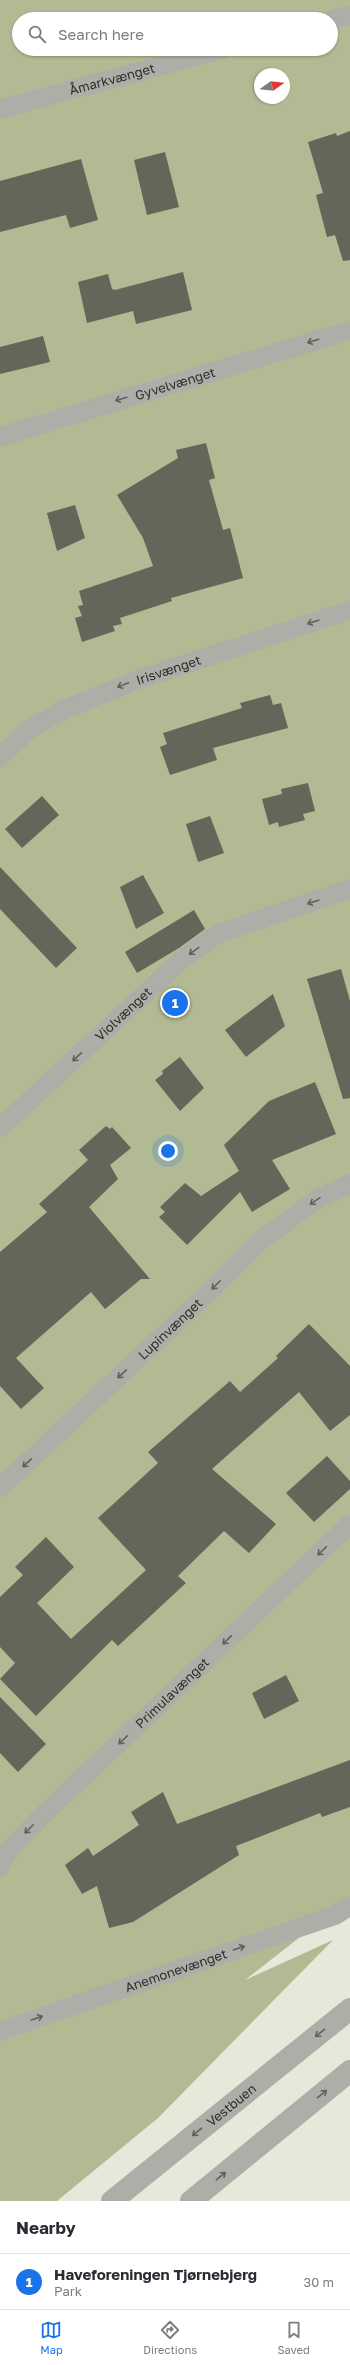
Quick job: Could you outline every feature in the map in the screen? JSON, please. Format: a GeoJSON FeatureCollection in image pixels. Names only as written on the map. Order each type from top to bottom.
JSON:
{"type":"FeatureCollection","features":[{"type":"Feature","properties":{"kind":"street","name":"Vestbuen"},"geometry":{"type":"LineString","coordinates":[[112,2201],[350,2009]]}},
{"type":"Feature","properties":{"kind":"street"},"geometry":{"type":"LineString","coordinates":[[191,2201],[350,2071]]}},
{"type":"Feature","properties":{"kind":"lane"},"geometry":{"type":"LineString","coordinates":[[338,18],[350,15]]}},
{"type":"Feature","properties":{"kind":"lane","name":"Åmarkvænget"},"geometry":{"type":"LineString","coordinates":[[0,109],[197,56]]}},
{"type":"Feature","properties":{"kind":"lane","name":"Gyvelvænget"},"geometry":{"type":"LineString","coordinates":[[0,437],[350,330]]}},
{"type":"Feature","properties":{"kind":"lane","name":"Irisvænget"},"geometry":{"type":"LineString","coordinates":[[0,757],[30,730],[63,710],[137,680],[350,610]]}},
{"type":"Feature","properties":{"kind":"lane","name":"Violvænget"},"geometry":{"type":"LineString","coordinates":[[0,1128],[180,961],[217,934],[350,889]]}},
{"type":"Feature","properties":{"kind":"lane","name":"Lupinvænget"},"geometry":{"type":"LineString","coordinates":[[0,1488],[206,1295],[261,1240],[319,1198],[350,1184]]}},
{"type":"Feature","properties":{"kind":"lane","name":"Primulavænget"},"geometry":{"type":"LineString","coordinates":[[0,1867],[7,1852],[44,1814],[350,1524]]}},
{"type":"Feature","properties":{"kind":"lane","name":"Anemonevænget"},"geometry":{"type":"LineString","coordinates":[[0,2031],[336,1915],[350,1906]]}},
{"type":"Feature","properties":{"kind":"green space"},"geometry":{"type":"Polygon","coordinates":[[[0,0],[350,0],[350,1898],[245,1980],[333,1940],[158,2118],[57,2201],[0,2201],[0,0]]]}},
{"type":"Feature","properties":{"kind":"building"},"geometry":{"type":"Polygon","coordinates":[[[350,131],[350,260],[343,261],[335,235],[327,237],[316,195],[323,193],[308,142],[336,133],[337,136],[350,131]]]}},
{"type":"Feature","properties":{"kind":"building"},"geometry":{"type":"Polygon","coordinates":[[[165,152],[179,207],[147,215],[134,160],[165,152]]]}},
{"type":"Feature","properties":{"kind":"building"},"geometry":{"type":"Polygon","coordinates":[[[81,159],[98,220],[70,228],[66,215],[0,232],[0,181],[81,159]]]}},
{"type":"Feature","properties":{"kind":"building"},"geometry":{"type":"Polygon","coordinates":[[[183,272],[192,310],[136,324],[133,311],[87,323],[78,282],[108,274],[112,289],[115,290],[183,272]]]}},
{"type":"Feature","properties":{"kind":"building"},"geometry":{"type":"Polygon","coordinates":[[[43,336],[50,362],[0,374],[0,347],[43,336]]]}},
{"type":"Feature","properties":{"kind":"building"},"geometry":{"type":"Polygon","coordinates":[[[206,443],[215,478],[209,480],[223,530],[230,528],[243,578],[171,598],[172,601],[120,618],[122,624],[113,626],[115,631],[82,642],[75,618],[82,616],[78,606],[83,605],[79,591],[153,566],[143,538],[117,495],[178,458],[176,450],[206,443]]]}},
{"type":"Feature","properties":{"kind":"building"},"geometry":{"type":"Polygon","coordinates":[[[75,505],[85,538],[57,551],[47,513],[75,505]]]}},
{"type":"Feature","properties":{"kind":"building"},"geometry":{"type":"Polygon","coordinates":[[[270,695],[273,705],[281,703],[288,728],[213,748],[217,760],[170,775],[160,747],[167,744],[163,733],[242,708],[240,703],[270,695]]]}},
{"type":"Feature","properties":{"kind":"building"},"geometry":{"type":"Polygon","coordinates":[[[308,783],[315,811],[303,814],[305,820],[279,827],[278,822],[269,825],[262,799],[282,794],[281,789],[308,783]]]}},
{"type":"Feature","properties":{"kind":"building"},"geometry":{"type":"Polygon","coordinates":[[[42,796],[59,815],[22,848],[5,829],[42,796]]]}},
{"type":"Feature","properties":{"kind":"building"},"geometry":{"type":"Polygon","coordinates":[[[210,816],[224,853],[198,862],[186,824],[210,816]]]}},
{"type":"Feature","properties":{"kind":"building"},"geometry":{"type":"Polygon","coordinates":[[[0,867],[77,948],[56,968],[0,909],[0,867]]]}},
{"type":"Feature","properties":{"kind":"building"},"geometry":{"type":"Polygon","coordinates":[[[143,875],[164,913],[136,929],[120,887],[143,875]]]}},
{"type":"Feature","properties":{"kind":"building"},"geometry":{"type":"Polygon","coordinates":[[[194,910],[205,929],[179,948],[137,973],[125,952],[194,910]]]}},
{"type":"Feature","properties":{"kind":"building"},"geometry":{"type":"Polygon","coordinates":[[[341,969],[350,1001],[350,1098],[343,1099],[307,979],[341,969]]]}},
{"type":"Feature","properties":{"kind":"building"},"geometry":{"type":"Polygon","coordinates":[[[273,994],[285,1026],[246,1057],[225,1030],[273,994]]]}},
{"type":"Feature","properties":{"kind":"building"},"geometry":{"type":"Polygon","coordinates":[[[180,1057],[204,1088],[180,1111],[155,1080],[163,1074],[162,1071],[180,1057]]]}},
{"type":"Feature","properties":{"kind":"building"},"geometry":{"type":"Polygon","coordinates":[[[315,1082],[336,1134],[272,1160],[290,1189],[252,1212],[240,1192],[187,1245],[159,1217],[165,1212],[160,1207],[185,1183],[201,1196],[239,1171],[224,1145],[269,1101],[315,1082]]]}},
{"type":"Feature","properties":{"kind":"building"},"geometry":{"type":"Polygon","coordinates":[[[106,1126],[110,1129],[112,1127],[131,1148],[110,1165],[118,1179],[89,1207],[150,1279],[141,1279],[105,1309],[91,1292],[16,1358],[44,1388],[21,1409],[0,1386],[0,1252],[47,1212],[39,1204],[88,1160],[79,1150],[106,1126]]]}},
{"type":"Feature","properties":{"kind":"building"},"geometry":{"type":"Polygon","coordinates":[[[309,1324],[350,1366],[350,1415],[330,1431],[299,1392],[212,1469],[276,1524],[249,1553],[224,1531],[178,1576],[186,1583],[118,1646],[112,1640],[36,1716],[0,1679],[15,1663],[0,1647],[0,1597],[23,1575],[15,1567],[46,1537],[74,1567],[37,1603],[71,1639],[146,1570],[98,1518],[158,1463],[148,1452],[230,1381],[240,1392],[278,1358],[276,1356],[309,1324]]]}},
{"type":"Feature","properties":{"kind":"building"},"geometry":{"type":"Polygon","coordinates":[[[327,1456],[350,1481],[350,1489],[314,1522],[286,1493],[327,1456]]]}},
{"type":"Feature","properties":{"kind":"building"},"geometry":{"type":"Polygon","coordinates":[[[286,1675],[299,1701],[264,1719],[252,1693],[286,1675]]]}},
{"type":"Feature","properties":{"kind":"building"},"geometry":{"type":"Polygon","coordinates":[[[0,1697],[46,1744],[18,1772],[0,1753],[0,1697]]]}},
{"type":"Feature","properties":{"kind":"building"},"geometry":{"type":"Polygon","coordinates":[[[350,1760],[350,1807],[322,1817],[320,1813],[236,1846],[239,1855],[133,1922],[109,1928],[97,1886],[82,1894],[65,1865],[88,1848],[93,1856],[139,1825],[131,1812],[163,1792],[177,1824],[350,1760]]]}},
{"type":"Feature","properties":{"kind":"place","name":"Haveforeningen Tjørnebjerg"},"geometry":{"type":"Point","coordinates":[175,1003]}}]}
